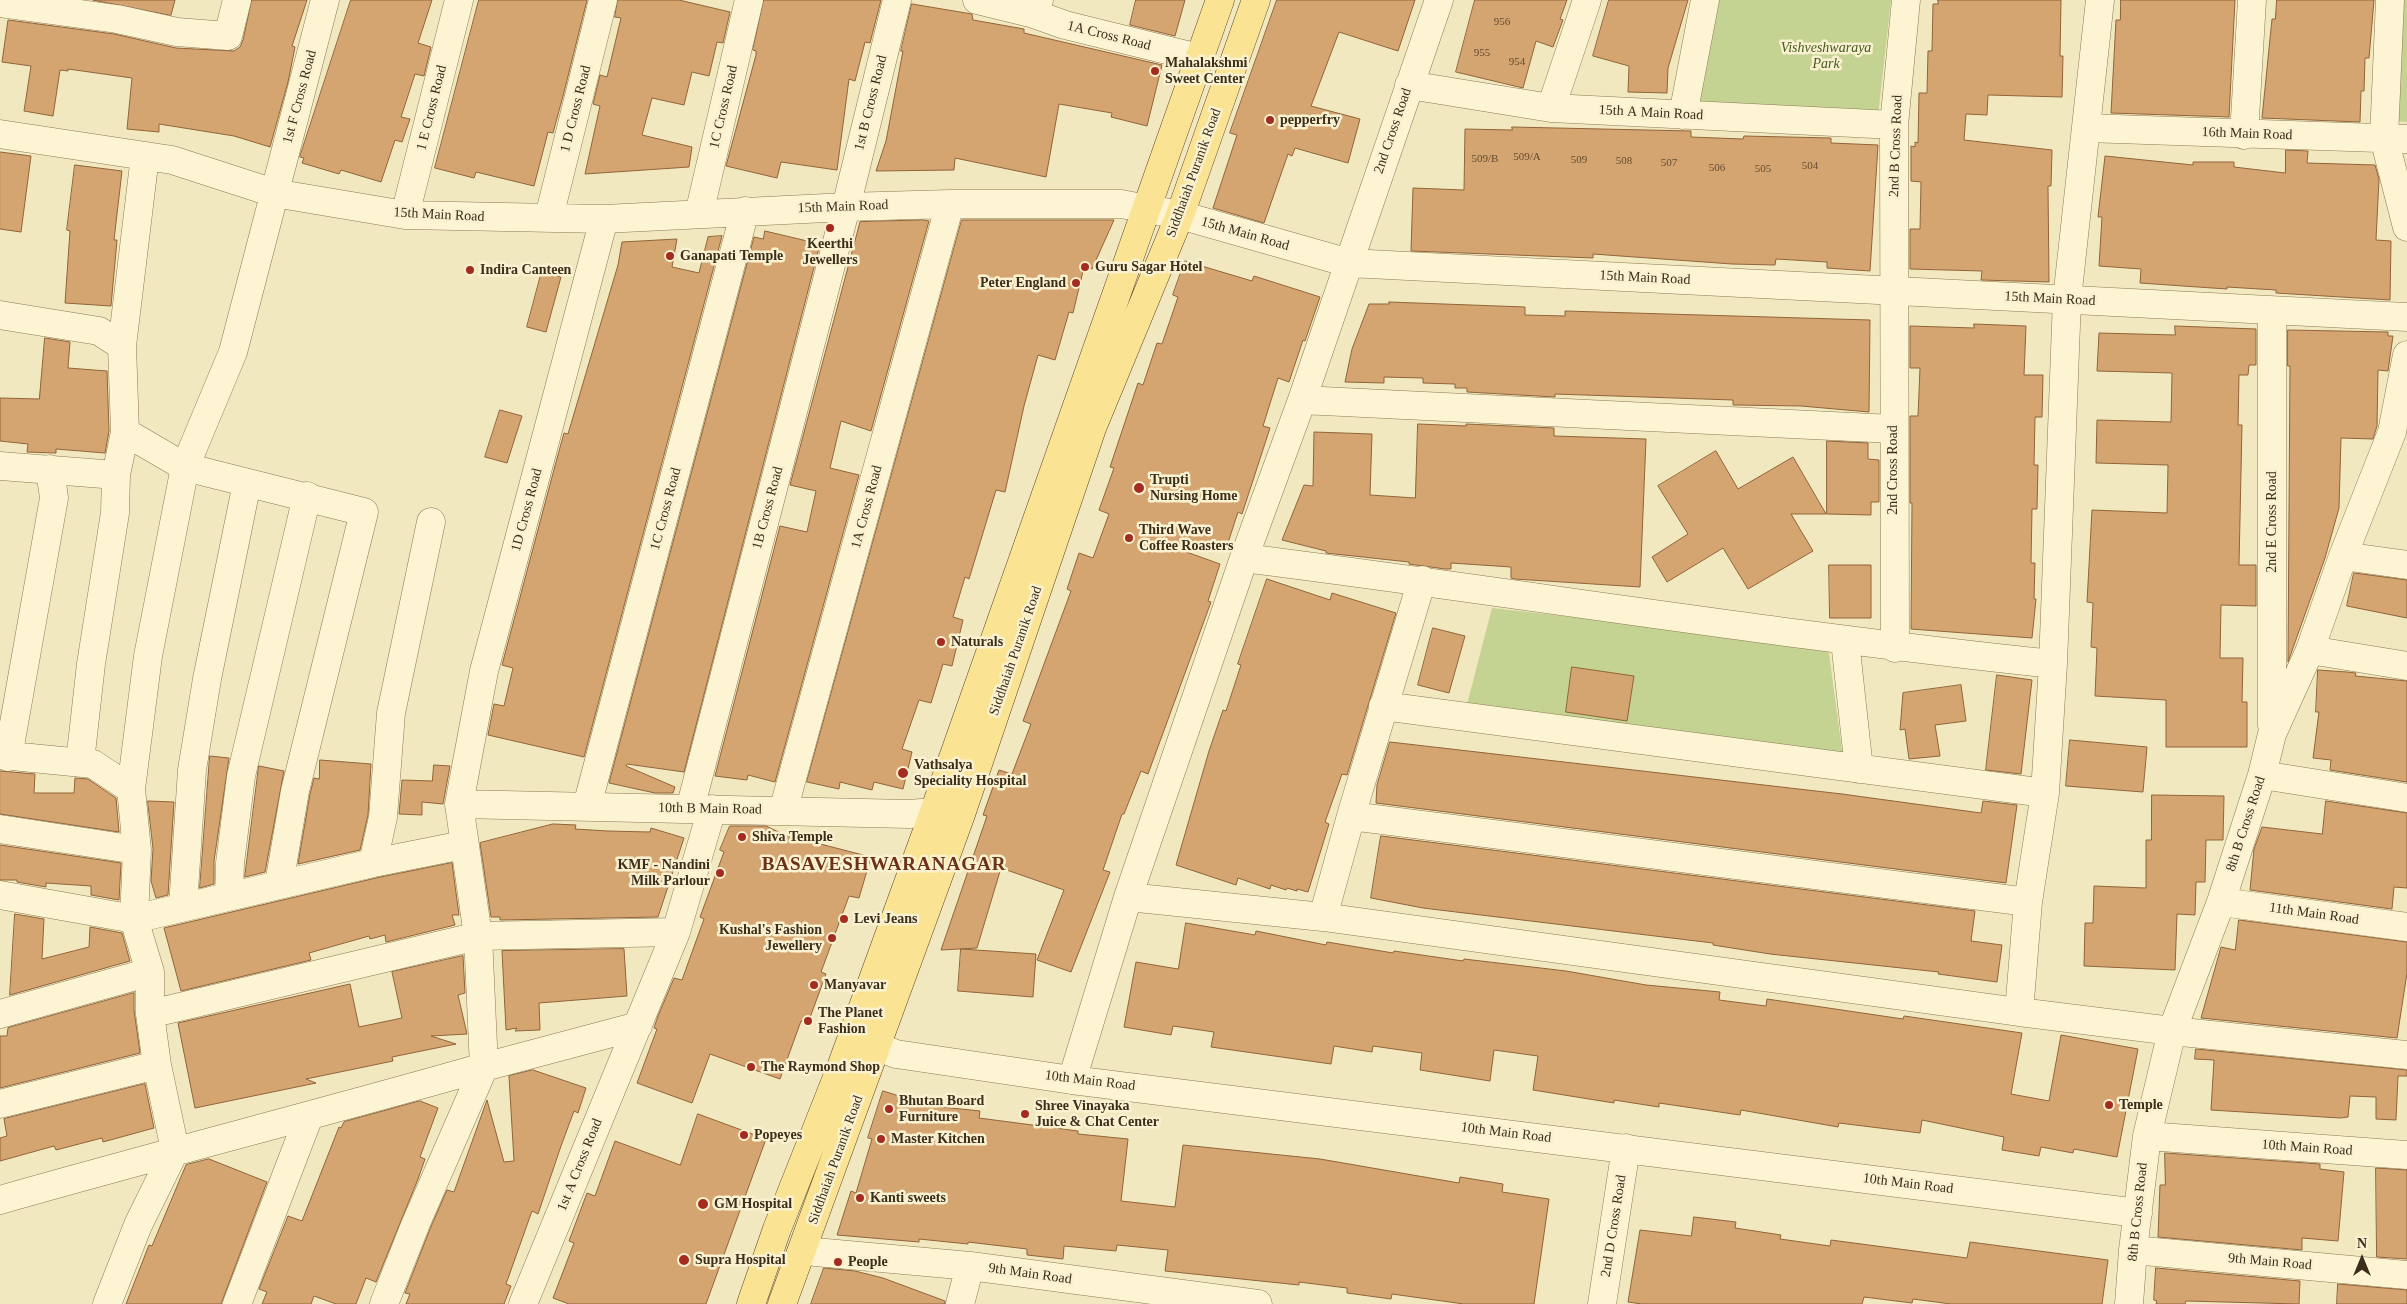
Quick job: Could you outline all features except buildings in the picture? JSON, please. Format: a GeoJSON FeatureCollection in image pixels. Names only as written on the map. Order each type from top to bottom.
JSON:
{"type":"FeatureCollection","features":[{"type":"Feature","properties":{"kind":"main road","name":"Siddhaiah Puranik Road"},"geometry":{"type":"LineString","coordinates":[[782,1304],[877,1047],[947,814],[1070,420],[1148,207],[1220,0]]}},
{"type":"Feature","properties":{"kind":"main road","name":"Siddhaiah Puranik Road"},"geometry":{"type":"LineString","coordinates":[[751,1304],[777,1229],[852,1037],[947,814],[1092,428],[1180,214],[1256,0]]}},
{"type":"Feature","properties":{"kind":"street"},"geometry":{"type":"LineString","coordinates":[[7,0],[6,4],[119,10],[177,32],[228,36],[237,0]]}},
{"type":"Feature","properties":{"kind":"street","name":"1st F Cross Road"},"geometry":{"type":"LineString","coordinates":[[175,1150],[157,1064],[150,1014],[150,972],[134,919],[137,850],[131,789],[148,656],[185,467],[233,352],[325,0]]}},
{"type":"Feature","properties":{"kind":"street","name":"1 E Cross Road"},"geometry":{"type":"LineString","coordinates":[[405,215],[459,0]]}},
{"type":"Feature","properties":{"kind":"street","name":"1 D Cross Road"},"geometry":{"type":"LineString","coordinates":[[549,218],[603,0]]}},
{"type":"Feature","properties":{"kind":"street","name":"1C Cross Road"},"geometry":{"type":"LineString","coordinates":[[699,214],[750,0]]}},
{"type":"Feature","properties":{"kind":"street","name":"1st B Cross Road"},"geometry":{"type":"LineString","coordinates":[[846,207],[897,0]]}},
{"type":"Feature","properties":{"kind":"street","name":"1A Cross Road"},"geometry":{"type":"LineString","coordinates":[[977,0],[1036,7],[1065,25],[1199,58]]}},
{"type":"Feature","properties":{"kind":"street","name":"2nd Cross Road"},"geometry":{"type":"LineString","coordinates":[[1072,1080],[1128,896],[1244,558],[1302,400],[1439,0]]}},
{"type":"Feature","properties":{"kind":"street"},"geometry":{"type":"LineString","coordinates":[[1551,108],[1587,0]]}},
{"type":"Feature","properties":{"kind":"street"},"geometry":{"type":"LineString","coordinates":[[1683,115],[1706,0]]}},
{"type":"Feature","properties":{"kind":"street","name":"2nd B Cross Road"},"geometry":{"type":"LineString","coordinates":[[1894,292],[1894,125],[1906,0]]}},
{"type":"Feature","properties":{"kind":"street"},"geometry":{"type":"LineString","coordinates":[[2019,1012],[2028,902],[2045,794],[2053,664],[2067,299],[2100,0]]}},
{"type":"Feature","properties":{"kind":"street"},"geometry":{"type":"LineString","coordinates":[[2244,134],[2252,0]]}},
{"type":"Feature","properties":{"kind":"street"},"geometry":{"type":"LineString","coordinates":[[2390,0],[2396,138],[2407,226]]}},
{"type":"Feature","properties":{"kind":"street","name":"15th A Main Road"},"geometry":{"type":"LineString","coordinates":[[1409,86],[1551,108],[1894,125]]}},
{"type":"Feature","properties":{"kind":"street","name":"16th Main Road"},"geometry":{"type":"LineString","coordinates":[[2087,128],[2396,138]]}},
{"type":"Feature","properties":{"kind":"street","name":"15th Main Road"},"geometry":{"type":"LineString","coordinates":[[0,134],[172,160],[274,193],[405,215],[604,219],[846,207],[950,204],[1121,204],[1148,207],[1180,214],[1349,263],[2407,317]]}},
{"type":"Feature","properties":{"kind":"street"},"geometry":{"type":"LineString","coordinates":[[80,762],[91,664],[115,513],[116,475],[125,432],[122,346],[145,156]]}},
{"type":"Feature","properties":{"kind":"street","name":"1A Cross Road"},"geometry":{"type":"LineString","coordinates":[[784,811],[950,204]]}},
{"type":"Feature","properties":{"kind":"street","name":"1B Cross Road"},"geometry":{"type":"LineString","coordinates":[[676,932],[701,809],[846,207]]}},
{"type":"Feature","properties":{"kind":"street","name":"1C Cross Road"},"geometry":{"type":"LineString","coordinates":[[587,806],[745,211]]}},
{"type":"Feature","properties":{"kind":"street","name":"1D Cross Road"},"geometry":{"type":"LineString","coordinates":[[484,1067],[478,936],[459,804],[484,671],[604,219]]}},
{"type":"Feature","properties":{"kind":"street","name":"2nd Cross Road"},"geometry":{"type":"LineString","coordinates":[[1894,292],[1895,648]]}},
{"type":"Feature","properties":{"kind":"street","name":"2nd E Cross Road"},"geometry":{"type":"LineString","coordinates":[[2272,311],[2272,734]]}},
{"type":"Feature","properties":{"kind":"street"},"geometry":{"type":"LineString","coordinates":[[0,315],[99,331],[122,346]]}},
{"type":"Feature","properties":{"kind":"street","name":"8th B Cross Road"},"geometry":{"type":"LineString","coordinates":[[2129,1304],[2133,1250],[2147,1136],[2172,1031],[2221,902],[2262,775],[2272,734],[2310,650],[2342,556],[2399,434],[2407,355]]}},
{"type":"Feature","properties":{"kind":"street"},"geometry":{"type":"LineString","coordinates":[[1302,400],[1893,429]]}},
{"type":"Feature","properties":{"kind":"street"},"geometry":{"type":"LineString","coordinates":[[125,432],[185,467],[364,512],[295,790],[279,884]]}},
{"type":"Feature","properties":{"kind":"street"},"geometry":{"type":"LineString","coordinates":[[0,466],[116,475]]}},
{"type":"Feature","properties":{"kind":"street"},"geometry":{"type":"LineString","coordinates":[[50,469],[54,498],[4,756],[93,764],[131,789]]}},
{"type":"Feature","properties":{"kind":"street"},"geometry":{"type":"LineString","coordinates":[[183,906],[192,770],[207,679],[247,483]]}},
{"type":"Feature","properties":{"kind":"street"},"geometry":{"type":"LineString","coordinates":[[229,896],[230,863],[241,776],[306,496]]}},
{"type":"Feature","properties":{"kind":"street"},"geometry":{"type":"LineString","coordinates":[[373,863],[382,816],[391,713],[431,522]]}},
{"type":"Feature","properties":{"kind":"street"},"geometry":{"type":"LineString","coordinates":[[2342,556],[2407,565]]}},
{"type":"Feature","properties":{"kind":"street"},"geometry":{"type":"LineString","coordinates":[[1244,558],[1422,580],[1895,648],[2053,664]]}},
{"type":"Feature","properties":{"kind":"street"},"geometry":{"type":"LineString","coordinates":[[1323,918],[1383,706],[1422,580]]}},
{"type":"Feature","properties":{"kind":"street"},"geometry":{"type":"LineString","coordinates":[[1845,641],[1859,769]]}},
{"type":"Feature","properties":{"kind":"street"},"geometry":{"type":"LineString","coordinates":[[2310,650],[2407,666]]}},
{"type":"Feature","properties":{"kind":"street"},"geometry":{"type":"LineString","coordinates":[[1383,706],[2045,794]]}},
{"type":"Feature","properties":{"kind":"street"},"geometry":{"type":"LineString","coordinates":[[2262,775],[2407,798]]}},
{"type":"Feature","properties":{"kind":"street","name":"10th B Main Road"},"geometry":{"type":"LineString","coordinates":[[459,804],[947,814]]}},
{"type":"Feature","properties":{"kind":"street"},"geometry":{"type":"LineString","coordinates":[[1351,816],[2028,902]]}},
{"type":"Feature","properties":{"kind":"street"},"geometry":{"type":"LineString","coordinates":[[0,829],[137,850]]}},
{"type":"Feature","properties":{"kind":"street"},"geometry":{"type":"LineString","coordinates":[[0,895],[134,919],[279,884],[464,845]]}},
{"type":"Feature","properties":{"kind":"street"},"geometry":{"type":"LineString","coordinates":[[1128,896],[1323,918],[2019,1012],[2172,1031],[2407,1055]]}},
{"type":"Feature","properties":{"kind":"street","name":"11th Main Road"},"geometry":{"type":"LineString","coordinates":[[2221,902],[2407,927]]}},
{"type":"Feature","properties":{"kind":"street"},"geometry":{"type":"LineString","coordinates":[[150,1014],[478,936],[676,932]]}},
{"type":"Feature","properties":{"kind":"street","name":"1st A Cross Road"},"geometry":{"type":"LineString","coordinates":[[523,1304],[676,932]]}},
{"type":"Feature","properties":{"kind":"street"},"geometry":{"type":"LineString","coordinates":[[0,1014],[150,972]]}},
{"type":"Feature","properties":{"kind":"street"},"geometry":{"type":"LineString","coordinates":[[0,1200],[175,1150],[309,1116],[638,1026]]}},
{"type":"Feature","properties":{"kind":"street","name":"10th Main Road"},"geometry":{"type":"LineString","coordinates":[[852,1037],[896,1054],[1072,1080],[2138,1213]]}},
{"type":"Feature","properties":{"kind":"street"},"geometry":{"type":"LineString","coordinates":[[0,1104],[157,1064]]}},
{"type":"Feature","properties":{"kind":"street"},"geometry":{"type":"LineString","coordinates":[[384,1304],[484,1067]]}},
{"type":"Feature","properties":{"kind":"street"},"geometry":{"type":"LineString","coordinates":[[238,1304],[309,1116]]}},
{"type":"Feature","properties":{"kind":"street","name":"10th Main Road"},"geometry":{"type":"LineString","coordinates":[[2147,1136],[2407,1155]]}},
{"type":"Feature","properties":{"kind":"street","name":"2nd D Cross Road"},"geometry":{"type":"LineString","coordinates":[[1602,1304],[1626,1148]]}},
{"type":"Feature","properties":{"kind":"street"},"geometry":{"type":"LineString","coordinates":[[107,1304],[138,1225],[175,1150]]}},
{"type":"Feature","properties":{"kind":"street","name":"9th Main Road"},"geometry":{"type":"LineString","coordinates":[[803,1249],[815,1252],[970,1266],[1252,1304]]}},
{"type":"Feature","properties":{"kind":"street","name":"9th Main Road"},"geometry":{"type":"LineString","coordinates":[[2133,1250],[2407,1275]]}},
{"type":"Feature","properties":{"kind":"street"},"geometry":{"type":"LineString","coordinates":[[960,1304],[970,1266]]}},
{"type":"Feature","properties":{"kind":"green space","name":"Vishveshwaraya Park"},"geometry":{"type":"Polygon","coordinates":[[[1711,0],[1891,0],[1878,116],[1689,103],[1711,0]]]}},
{"type":"Feature","properties":{"kind":"green space"},"geometry":{"type":"Polygon","coordinates":[[[2400,0],[2407,0],[2407,122],[2392,121],[2400,0]]]}},
{"type":"Feature","properties":{"kind":"green space"},"geometry":{"type":"Polygon","coordinates":[[[1492,608],[1828,646],[1843,758],[1465,712],[1492,608]]]}},
{"type":"Feature","properties":{"kind":"place","name":"Mahalakshmi Sweet Center"},"geometry":{"type":"Point","coordinates":[1155,71]}},
{"type":"Feature","properties":{"kind":"place","name":"pepperfry"},"geometry":{"type":"Point","coordinates":[1270,120]}},
{"type":"Feature","properties":{"kind":"place","name":"Keerthi Jewellers"},"geometry":{"type":"Point","coordinates":[830,228]}},
{"type":"Feature","properties":{"kind":"place","name":"Ganapati Temple"},"geometry":{"type":"Point","coordinates":[670,256]}},
{"type":"Feature","properties":{"kind":"place","name":"Guru Sagar Hotel"},"geometry":{"type":"Point","coordinates":[1085,267]}},
{"type":"Feature","properties":{"kind":"place","name":"Indira Canteen"},"geometry":{"type":"Point","coordinates":[470,270]}},
{"type":"Feature","properties":{"kind":"place","name":"Peter England"},"geometry":{"type":"Point","coordinates":[1076,283]}},
{"type":"Feature","properties":{"kind":"place","name":"Trupti Nursing Home"},"geometry":{"type":"Point","coordinates":[1139,488]}},
{"type":"Feature","properties":{"kind":"place","name":"Third Wave Coffee Roasters"},"geometry":{"type":"Point","coordinates":[1129,538]}},
{"type":"Feature","properties":{"kind":"place","name":"Naturals"},"geometry":{"type":"Point","coordinates":[941,642]}},
{"type":"Feature","properties":{"kind":"place","name":"Vathsalya Speciality Hospital"},"geometry":{"type":"Point","coordinates":[903,773]}},
{"type":"Feature","properties":{"kind":"place","name":"Shiva Temple"},"geometry":{"type":"Point","coordinates":[742,837]}},
{"type":"Feature","properties":{"kind":"place","name":"KMF - Nandini Milk Parlour"},"geometry":{"type":"Point","coordinates":[720,873]}},
{"type":"Feature","properties":{"kind":"place","name":"Levi Jeans"},"geometry":{"type":"Point","coordinates":[844,919]}},
{"type":"Feature","properties":{"kind":"place","name":"Kushal's Fashion Jewellery"},"geometry":{"type":"Point","coordinates":[832,938]}},
{"type":"Feature","properties":{"kind":"place","name":"Manyavar"},"geometry":{"type":"Point","coordinates":[814,985]}},
{"type":"Feature","properties":{"kind":"place","name":"The Planet Fashion"},"geometry":{"type":"Point","coordinates":[808,1021]}},
{"type":"Feature","properties":{"kind":"place","name":"The Raymond Shop"},"geometry":{"type":"Point","coordinates":[751,1067]}},
{"type":"Feature","properties":{"kind":"place","name":"Temple"},"geometry":{"type":"Point","coordinates":[2109,1105]}},
{"type":"Feature","properties":{"kind":"place","name":"Bhutan Board Furniture"},"geometry":{"type":"Point","coordinates":[889,1109]}},
{"type":"Feature","properties":{"kind":"place","name":"Shree Vinayaka Juice & Chat Center"},"geometry":{"type":"Point","coordinates":[1025,1114]}},
{"type":"Feature","properties":{"kind":"place","name":"Popeyes"},"geometry":{"type":"Point","coordinates":[744,1135]}},
{"type":"Feature","properties":{"kind":"place","name":"Master Kitchen"},"geometry":{"type":"Point","coordinates":[881,1139]}},
{"type":"Feature","properties":{"kind":"place","name":"Kanti sweets"},"geometry":{"type":"Point","coordinates":[860,1198]}},
{"type":"Feature","properties":{"kind":"place","name":"GM Hospital"},"geometry":{"type":"Point","coordinates":[703,1204]}},
{"type":"Feature","properties":{"kind":"place","name":"Supra Hospital"},"geometry":{"type":"Point","coordinates":[684,1260]}},
{"type":"Feature","properties":{"kind":"place","name":"People"},"geometry":{"type":"Point","coordinates":[838,1262]}},
{"type":"Feature","properties":{"kind":"district","name":"BASAVESHWARANAGAR"},"geometry":{"type":"Point","coordinates":[884,865]}}]}
